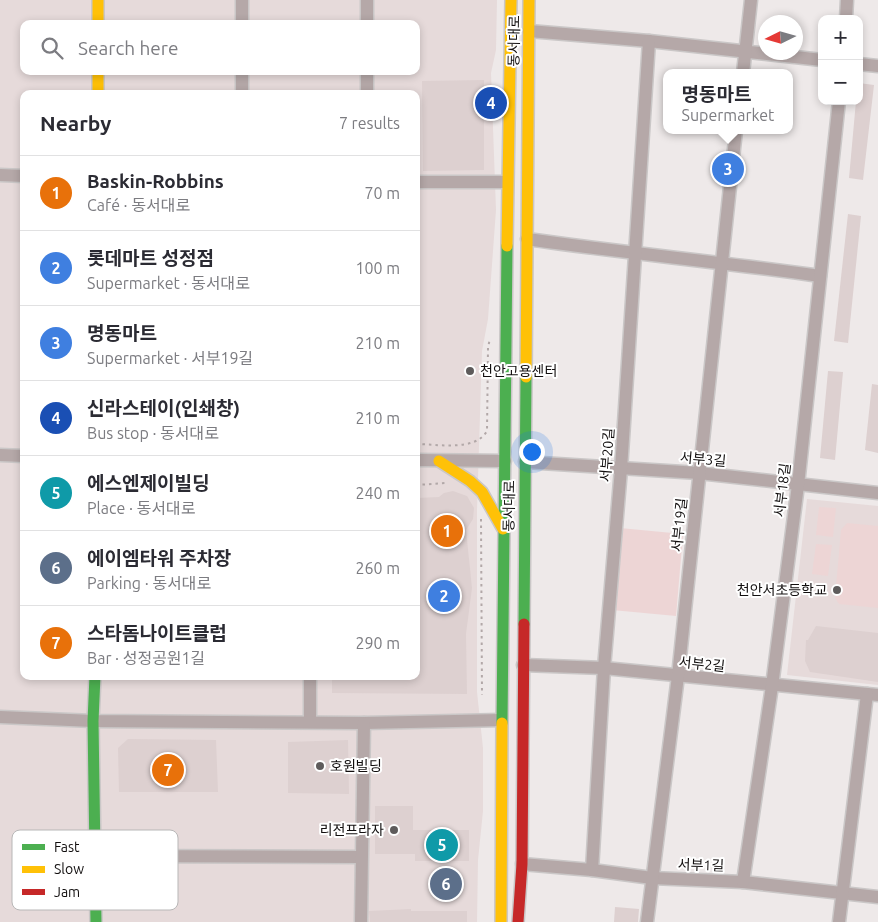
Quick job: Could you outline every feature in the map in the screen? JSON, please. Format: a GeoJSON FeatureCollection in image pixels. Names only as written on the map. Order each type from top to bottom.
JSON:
{"type":"FeatureCollection","features":[{"type":"Feature","properties":{"kind":"main road"},"geometry":{"type":"LineString","coordinates":[[98,0],[98,20]]}},
{"type":"Feature","properties":{"kind":"main road","name":"동서대로"},"geometry":{"type":"LineString","coordinates":[[501,922],[501,720],[507,182],[512,0]]}},
{"type":"Feature","properties":{"kind":"main road","name":"동서대로"},"geometry":{"type":"LineString","coordinates":[[518,922],[522,864],[529,0]]}},
{"type":"Feature","properties":{"kind":"main road"},"geometry":{"type":"LineString","coordinates":[[98,75],[98,90]]}},
{"type":"Feature","properties":{"kind":"main road"},"geometry":{"type":"LineString","coordinates":[[439,461],[470,481],[482,492],[503,529]]}},
{"type":"Feature","properties":{"kind":"main road"},"geometry":{"type":"LineString","coordinates":[[505,461],[524,462]]}},
{"type":"Feature","properties":{"kind":"main road"},"geometry":{"type":"LineString","coordinates":[[96,680],[93,721],[96,830]]}},
{"type":"Feature","properties":{"kind":"street"},"geometry":{"type":"LineString","coordinates":[[242,0],[242,20]]}},
{"type":"Feature","properties":{"kind":"street"},"geometry":{"type":"LineString","coordinates":[[367,20],[368,0]]}},
{"type":"Feature","properties":{"kind":"street"},"geometry":{"type":"LineString","coordinates":[[744,69],[751,0]]}},
{"type":"Feature","properties":{"kind":"street"},"geometry":{"type":"LineString","coordinates":[[846,15],[847,0]]}},
{"type":"Feature","properties":{"kind":"street"},"geometry":{"type":"LineString","coordinates":[[529,31],[649,41],[818,60]]}},
{"type":"Feature","properties":{"kind":"street","name":"서부20길"},"geometry":{"type":"LineString","coordinates":[[592,870],[604,668],[621,469],[649,41]]}},
{"type":"Feature","properties":{"kind":"street"},"geometry":{"type":"LineString","coordinates":[[863,64],[878,66]]}},
{"type":"Feature","properties":{"kind":"street"},"geometry":{"type":"LineString","coordinates":[[242,75],[242,90]]}},
{"type":"Feature","properties":{"kind":"street"},"geometry":{"type":"LineString","coordinates":[[367,75],[367,90]]}},
{"type":"Feature","properties":{"kind":"street","name":"서부18길"},"geometry":{"type":"LineString","coordinates":[[743,882],[772,686],[798,484],[839,105]]}},
{"type":"Feature","properties":{"kind":"street","name":"서부19길"},"geometry":{"type":"LineString","coordinates":[[647,922],[678,676],[736,134]]}},
{"type":"Feature","properties":{"kind":"street"},"geometry":{"type":"LineString","coordinates":[[0,175],[20,176]]}},
{"type":"Feature","properties":{"kind":"street"},"geometry":{"type":"LineString","coordinates":[[420,182],[507,182]]}},
{"type":"Feature","properties":{"kind":"street"},"geometry":{"type":"LineString","coordinates":[[527,239],[635,255],[721,262],[820,276]]}},
{"type":"Feature","properties":{"kind":"street"},"geometry":{"type":"LineString","coordinates":[[0,455],[20,456]]}},
{"type":"Feature","properties":{"kind":"street"},"geometry":{"type":"LineString","coordinates":[[420,460],[505,461]]}},
{"type":"Feature","properties":{"kind":"street","name":"서부3길"},"geometry":{"type":"LineString","coordinates":[[524,462],[699,473],[878,493]]}},
{"type":"Feature","properties":{"kind":"street","name":"서부2길"},"geometry":{"type":"LineString","coordinates":[[523,665],[604,668],[872,695]]}},
{"type":"Feature","properties":{"kind":"street"},"geometry":{"type":"LineString","coordinates":[[310,680],[310,722]]}},
{"type":"Feature","properties":{"kind":"street"},"geometry":{"type":"LineString","coordinates":[[840,922],[842,893],[872,695]]}},
{"type":"Feature","properties":{"kind":"street"},"geometry":{"type":"LineString","coordinates":[[0,717],[93,721],[364,723],[501,720]]}},
{"type":"Feature","properties":{"kind":"street"},"geometry":{"type":"LineString","coordinates":[[361,922],[364,723]]}},
{"type":"Feature","properties":{"kind":"street"},"geometry":{"type":"LineString","coordinates":[[178,856],[361,857]]}},
{"type":"Feature","properties":{"kind":"street","name":"서부1길"},"geometry":{"type":"LineString","coordinates":[[522,864],[592,870],[652,878],[743,882],[878,897]]}},
{"type":"Feature","properties":{"kind":"path"},"geometry":{"type":"LineString","coordinates":[[420,444],[474,443],[484,437],[487,431],[488,348],[492,331]]}},
{"type":"Feature","properties":{"kind":"path"},"geometry":{"type":"LineString","coordinates":[[420,485],[448,482]]}},
{"type":"Feature","properties":{"kind":"path"},"geometry":{"type":"LineString","coordinates":[[481,512],[482,694]]}},
{"type":"Feature","properties":{"kind":"shaded area"},"geometry":{"type":"Polygon","coordinates":[[[0,0],[497,0],[496,50],[491,73],[496,210],[488,319],[482,351],[477,510],[477,692],[483,748],[483,811],[478,860],[477,922],[0,922],[0,0]]]}},
{"type":"Feature","properties":{"kind":"shaded area","name":"천안서초등학교"},"geometry":{"type":"Polygon","coordinates":[[[807,499],[878,506],[878,685],[787,675],[807,499]]]}},
{"type":"Feature","properties":{"kind":"shaded area"},"geometry":{"type":"Polygon","coordinates":[[[819,507],[836,508],[833,537],[816,535],[819,507]]]}},
{"type":"Feature","properties":{"kind":"shaded area"},"geometry":{"type":"Polygon","coordinates":[[[847,523],[878,526],[878,608],[839,604],[835,598],[841,530],[847,523]]]}},
{"type":"Feature","properties":{"kind":"shaded area"},"geometry":{"type":"Polygon","coordinates":[[[620,528],[683,534],[676,616],[612,610],[620,528]]]}},
{"type":"Feature","properties":{"kind":"shaded area"},"geometry":{"type":"Polygon","coordinates":[[[816,544],[832,545],[828,576],[812,574],[816,544]]]}},
{"type":"Feature","properties":{"kind":"building"},"geometry":{"type":"Polygon","coordinates":[[[484,80],[484,170],[423,171],[422,81],[484,80]]]}},
{"type":"Feature","properties":{"kind":"building"},"geometry":{"type":"Polygon","coordinates":[[[863,84],[874,85],[863,180],[849,178],[856,105],[863,105],[863,84]]]}},
{"type":"Feature","properties":{"kind":"building"},"geometry":{"type":"Polygon","coordinates":[[[848,214],[861,216],[848,343],[834,341],[848,214]]]}},
{"type":"Feature","properties":{"kind":"building"},"geometry":{"type":"Polygon","coordinates":[[[828,371],[843,372],[835,460],[820,458],[828,371]]]}},
{"type":"Feature","properties":{"kind":"building"},"geometry":{"type":"Polygon","coordinates":[[[872,384],[878,385],[878,453],[865,450],[872,384]]]}},
{"type":"Feature","properties":{"kind":"building"},"geometry":{"type":"Polygon","coordinates":[[[453,491],[467,496],[474,508],[473,519],[466,530],[472,588],[466,634],[467,694],[332,693],[332,680],[420,680],[420,498],[439,497],[444,493],[453,491]]]}},
{"type":"Feature","properties":{"kind":"building"},"geometry":{"type":"Polygon","coordinates":[[[816,626],[878,633],[878,682],[810,672],[805,661],[806,640],[808,640],[816,626]]]}},
{"type":"Feature","properties":{"kind":"building"},"geometry":{"type":"Polygon","coordinates":[[[128,739],[216,740],[218,792],[119,792],[118,748],[128,739]]]}},
{"type":"Feature","properties":{"kind":"building","name":"호원빌딩"},"geometry":{"type":"Polygon","coordinates":[[[348,740],[349,794],[288,793],[288,742],[348,740]]]}},
{"type":"Feature","properties":{"kind":"building"},"geometry":{"type":"Polygon","coordinates":[[[375,806],[413,806],[413,830],[469,830],[469,861],[415,861],[415,854],[375,854],[375,806]]]}},
{"type":"Feature","properties":{"kind":"building"},"geometry":{"type":"Polygon","coordinates":[[[615,907],[639,909],[638,922],[614,922],[615,907]]]}},
{"type":"Feature","properties":{"kind":"building"},"geometry":{"type":"Polygon","coordinates":[[[411,909],[411,911],[467,911],[467,922],[370,922],[369,911],[411,909]]]}},
{"type":"Feature","properties":{"kind":"traffic: fast"},"geometry":{"type":"LineString","coordinates":[[502,723],[507,246]]}},
{"type":"Feature","properties":{"kind":"traffic: fast"},"geometry":{"type":"LineString","coordinates":[[524,624],[526,377]]}},
{"type":"Feature","properties":{"kind":"traffic: fast"},"geometry":{"type":"LineString","coordinates":[[95,680],[93,721],[95,830]]}},
{"type":"Feature","properties":{"kind":"traffic: fast"},"geometry":{"type":"LineString","coordinates":[[96,910],[96,922]]}},
{"type":"Feature","properties":{"kind":"traffic: slow"},"geometry":{"type":"LineString","coordinates":[[98,0],[98,20]]}},
{"type":"Feature","properties":{"kind":"traffic: slow"},"geometry":{"type":"LineString","coordinates":[[507,246],[511,0]]}},
{"type":"Feature","properties":{"kind":"traffic: slow"},"geometry":{"type":"LineString","coordinates":[[526,377],[529,0]]}},
{"type":"Feature","properties":{"kind":"traffic: slow"},"geometry":{"type":"LineString","coordinates":[[98,75],[98,90]]}},
{"type":"Feature","properties":{"kind":"traffic: slow"},"geometry":{"type":"LineString","coordinates":[[439,461],[470,481],[482,492],[503,529]]}},
{"type":"Feature","properties":{"kind":"traffic: slow"},"geometry":{"type":"LineString","coordinates":[[501,922],[502,723]]}},
{"type":"Feature","properties":{"kind":"traffic: jam"},"geometry":{"type":"LineString","coordinates":[[518,922],[522,864],[524,624]]}},
{"type":"Feature","properties":{"kind":"place","name":"신라스테이(인쇄창)"},"geometry":{"type":"Point","coordinates":[491,103]}},
{"type":"Feature","properties":{"kind":"place","name":"명동마트"},"geometry":{"type":"Point","coordinates":[728,169]}},
{"type":"Feature","properties":{"kind":"place","name":"천안고용센터"},"geometry":{"type":"Point","coordinates":[470,371]}},
{"type":"Feature","properties":{"kind":"place","name":"Baskin-Robbins"},"geometry":{"type":"Point","coordinates":[447,531]}},
{"type":"Feature","properties":{"kind":"place","name":"천안서초등학교"},"geometry":{"type":"Point","coordinates":[837,590]}},
{"type":"Feature","properties":{"kind":"place","name":"롯데마트 성정점"},"geometry":{"type":"Point","coordinates":[444,596]}},
{"type":"Feature","properties":{"kind":"place","name":"호원빌딩"},"geometry":{"type":"Point","coordinates":[320,766]}},
{"type":"Feature","properties":{"kind":"place","name":"스타돔나이트클럽"},"geometry":{"type":"Point","coordinates":[168,770]}},
{"type":"Feature","properties":{"kind":"place","name":"리전프라자"},"geometry":{"type":"Point","coordinates":[394,830]}},
{"type":"Feature","properties":{"kind":"place","name":"에스엔제이빌딩"},"geometry":{"type":"Point","coordinates":[442,845]}},
{"type":"Feature","properties":{"kind":"place","name":"에이엠타워 주차장"},"geometry":{"type":"Point","coordinates":[446,884]}}]}
